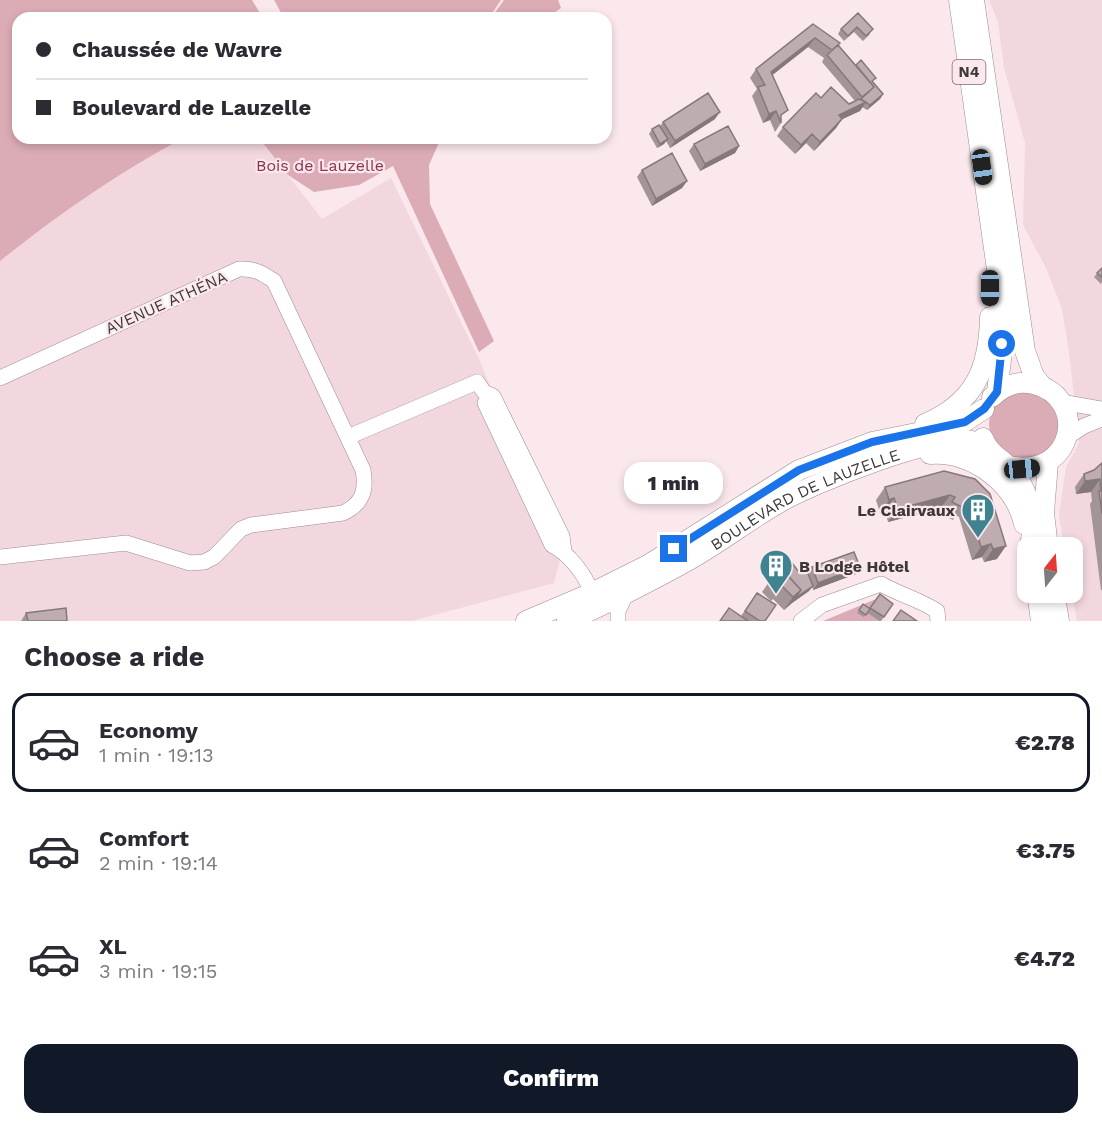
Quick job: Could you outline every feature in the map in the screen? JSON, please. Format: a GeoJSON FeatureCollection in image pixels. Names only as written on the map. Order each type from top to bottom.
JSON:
{"type":"FeatureCollection","features":[{"type":"Feature","properties":{"kind":"main road","name":"N4"},"geometry":{"type":"LineString","coordinates":[[959,0],[990,218],[1002,334],[1002,369],[997,392],[984,409]]}},
{"type":"Feature","properties":{"kind":"main road","name":"N4"},"geometry":{"type":"LineString","coordinates":[[974,0],[1026,351],[1034,376],[1061,402]]}},
{"type":"Feature","properties":{"kind":"main road"},"geometry":{"type":"LineString","coordinates":[[900,435],[953,409],[966,397],[983,370],[990,338],[990,288],[985,236],[990,218]]}},
{"type":"Feature","properties":{"kind":"main road"},"geometry":{"type":"LineString","coordinates":[[997,392],[1011,384],[1027,382],[1042,386]]}},
{"type":"Feature","properties":{"kind":"main road"},"geometry":{"type":"LineString","coordinates":[[1009,466],[1029,468],[1048,462],[1059,452],[1066,438],[1068,426],[1061,402]]}},
{"type":"Feature","properties":{"kind":"main road"},"geometry":{"type":"LineString","coordinates":[[984,409],[981,430],[988,450],[1009,466],[1020,480],[1028,497],[1033,537]]}},
{"type":"Feature","properties":{"kind":"main road","name":"BOULEVARD DE LAUZELLE"},"geometry":{"type":"LineString","coordinates":[[567,621],[648,565],[799,470],[839,453],[900,435],[961,424],[984,409]]}},
{"type":"Feature","properties":{"kind":"main road","name":"BOULEVARD DE LAUZELLE"},"geometry":{"type":"LineString","coordinates":[[526,621],[626,594],[692,558],[785,500],[844,473],[889,458],[960,441],[977,443],[988,450]]}},
{"type":"Feature","properties":{"kind":"main road"},"geometry":{"type":"LineString","coordinates":[[889,458],[950,455],[982,468],[1006,488],[1016,503],[1032,537]]}},
{"type":"Feature","properties":{"kind":"main road"},"geometry":{"type":"LineString","coordinates":[[1038,537],[1044,513],[1048,462]]}},
{"type":"Feature","properties":{"kind":"main road"},"geometry":{"type":"LineString","coordinates":[[1039,603],[1041,621]]}},
{"type":"Feature","properties":{"kind":"main road"},"geometry":{"type":"LineString","coordinates":[[1056,603],[1059,621]]}},
{"type":"Feature","properties":{"kind":"street","name":"AVENUE ATHÉNA"},"geometry":{"type":"LineString","coordinates":[[0,378],[239,269],[261,272],[274,282],[363,470],[366,485],[363,497],[354,508],[343,513],[251,525],[242,529],[214,557],[204,562],[190,564],[126,543],[0,557]]}},
{"type":"Feature","properties":{"kind":"street"},"geometry":{"type":"LineString","coordinates":[[348,437],[477,382],[484,392],[493,396],[562,536],[564,551],[588,584],[596,603]]}},
{"type":"Feature","properties":{"kind":"street"},"geometry":{"type":"LineString","coordinates":[[1061,402],[1102,409]]}},
{"type":"Feature","properties":{"kind":"street"},"geometry":{"type":"LineString","coordinates":[[1066,438],[1084,426],[1102,419]]}},
{"type":"Feature","properties":{"kind":"street"},"geometry":{"type":"LineString","coordinates":[[801,621],[822,605],[881,584],[901,596],[921,601],[937,611],[938,621]]}},
{"type":"Feature","properties":{"kind":"street"},"geometry":{"type":"LineString","coordinates":[[618,621],[618,611],[626,594]]}},
{"type":"Feature","properties":{"kind":"shaded area"},"geometry":{"type":"Polygon","coordinates":[[[989,0],[1102,0],[1102,621],[1077,621],[1074,603],[1083,603],[1083,537],[1062,537],[1059,515],[1066,467],[1079,443],[1069,352],[1062,309],[1046,268],[1023,225],[1025,143],[1004,68],[998,22],[989,0]]]}},
{"type":"Feature","properties":{"kind":"shaded area"},"geometry":{"type":"Polygon","coordinates":[[[0,134],[12,137],[12,144],[264,144],[322,219],[391,178],[480,361],[560,560],[554,583],[412,621],[0,621],[0,134]]]}},
{"type":"Feature","properties":{"kind":"green space"},"geometry":{"type":"Polygon","coordinates":[[[0,0],[252,0],[259,12],[12,12],[12,144],[173,144],[88,195],[0,261],[0,0]]]}},
{"type":"Feature","properties":{"kind":"green space"},"geometry":{"type":"Polygon","coordinates":[[[274,0],[501,0],[493,12],[281,12],[274,0]]]}},
{"type":"Feature","properties":{"kind":"green space"},"geometry":{"type":"Polygon","coordinates":[[[504,0],[558,0],[561,8],[555,12],[495,12],[504,0]]]}},
{"type":"Feature","properties":{"kind":"green space","name":"Bois de Lauzelle"},"geometry":{"type":"Polygon","coordinates":[[[264,144],[438,144],[429,165],[430,204],[494,341],[479,352],[393,166],[359,185],[314,192],[288,175],[264,144]]]}},
{"type":"Feature","properties":{"kind":"green space"},"geometry":{"type":"Polygon","coordinates":[[[1024,389],[1037,392],[1049,399],[1056,411],[1059,424],[1056,437],[1049,449],[1037,456],[1024,459],[1011,456],[999,449],[992,437],[989,424],[992,411],[999,399],[1011,392],[1024,389]]]}},
{"type":"Feature","properties":{"kind":"green space"},"geometry":{"type":"Polygon","coordinates":[[[876,599],[867,613],[879,621],[823,621],[876,599]]]}},
{"type":"Feature","properties":{"kind":"building"},"geometry":{"type":"Polygon","coordinates":[[[858,13],[873,29],[866,36],[857,27],[848,36],[841,29],[858,13]]]}},
{"type":"Feature","properties":{"kind":"building"},"geometry":{"type":"Polygon","coordinates":[[[813,24],[840,43],[832,50],[815,38],[771,72],[788,110],[781,115],[781,123],[776,111],[769,114],[758,87],[765,85],[756,69],[813,24]]]}},
{"type":"Feature","properties":{"kind":"building"},"geometry":{"type":"Polygon","coordinates":[[[838,45],[874,87],[862,97],[827,55],[838,45]]]}},
{"type":"Feature","properties":{"kind":"building"},"geometry":{"type":"Polygon","coordinates":[[[861,60],[876,78],[872,81],[883,94],[870,105],[861,99],[874,87],[856,65],[861,60]]]}},
{"type":"Feature","properties":{"kind":"building"},"geometry":{"type":"Polygon","coordinates":[[[831,87],[849,104],[859,99],[866,102],[839,115],[842,119],[820,142],[812,134],[801,145],[783,127],[816,93],[821,98],[831,87]]]}},
{"type":"Feature","properties":{"kind":"building"},"geometry":{"type":"Polygon","coordinates":[[[708,93],[720,112],[675,141],[663,122],[708,93]]]}},
{"type":"Feature","properties":{"kind":"building"},"geometry":{"type":"Polygon","coordinates":[[[659,125],[668,139],[660,144],[652,129],[659,125]]]}},
{"type":"Feature","properties":{"kind":"building"},"geometry":{"type":"Polygon","coordinates":[[[728,126],[739,146],[705,164],[694,144],[728,126]]]}},
{"type":"Feature","properties":{"kind":"building"},"geometry":{"type":"Polygon","coordinates":[[[672,153],[687,181],[656,199],[642,170],[672,153]]]}},
{"type":"Feature","properties":{"kind":"building"},"geometry":{"type":"Polygon","coordinates":[[[1102,463],[1102,514],[1100,479],[1085,481],[1084,474],[1094,470],[1102,463]]]}},
{"type":"Feature","properties":{"kind":"building"},"geometry":{"type":"Polygon","coordinates":[[[944,471],[975,479],[990,494],[1006,546],[993,549],[991,544],[981,547],[968,504],[965,502],[962,507],[952,502],[955,497],[950,495],[898,509],[894,498],[889,500],[885,487],[944,471]]]}},
{"type":"Feature","properties":{"kind":"building"},"geometry":{"type":"Polygon","coordinates":[[[854,552],[860,567],[818,583],[812,567],[854,552]]]}},
{"type":"Feature","properties":{"kind":"building"},"geometry":{"type":"Polygon","coordinates":[[[787,556],[798,571],[806,569],[813,586],[795,598],[801,590],[779,562],[787,556]]]}},
{"type":"Feature","properties":{"kind":"building"},"geometry":{"type":"Polygon","coordinates":[[[782,569],[801,590],[793,597],[771,579],[782,569]]]}},
{"type":"Feature","properties":{"kind":"building"},"geometry":{"type":"Polygon","coordinates":[[[757,593],[776,605],[765,621],[760,621],[745,611],[757,593]]]}},
{"type":"Feature","properties":{"kind":"building"},"geometry":{"type":"Polygon","coordinates":[[[880,594],[893,604],[884,617],[870,608],[880,594]]]}},
{"type":"Feature","properties":{"kind":"building"},"geometry":{"type":"Polygon","coordinates":[[[863,604],[870,609],[866,615],[859,610],[863,604]]]}},
{"type":"Feature","properties":{"kind":"building"},"geometry":{"type":"Polygon","coordinates":[[[66,608],[67,621],[28,621],[26,613],[66,608]]]}},
{"type":"Feature","properties":{"kind":"building"},"geometry":{"type":"Polygon","coordinates":[[[729,608],[748,621],[720,621],[729,608]]]}},
{"type":"Feature","properties":{"kind":"building"},"geometry":{"type":"Polygon","coordinates":[[[901,610],[917,621],[893,621],[901,610]]]}},
{"type":"Feature","properties":{"kind":"place","name":"Le Clairvaux"},"geometry":{"type":"Point","coordinates":[978,539]}},
{"type":"Feature","properties":{"kind":"place","name":"B Lodge Hôtel"},"geometry":{"type":"Point","coordinates":[776,595]}},
{"type":"Feature","properties":{"kind":"route"},"geometry":{"type":"LineString","coordinates":[[674,549],[754,496],[799,470],[872,442],[965,422],[984,409],[997,392],[1002,369],[1002,344]]}}]}
